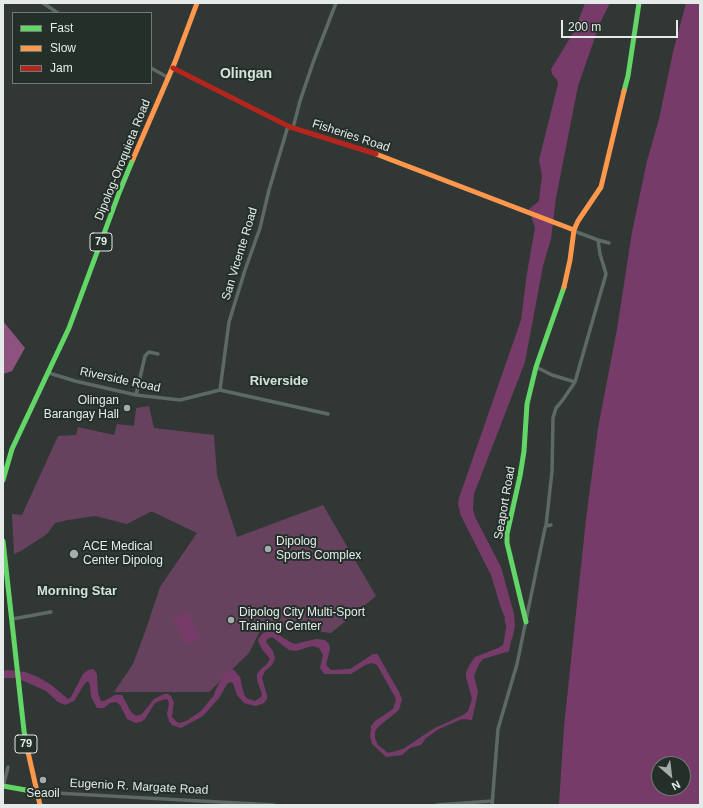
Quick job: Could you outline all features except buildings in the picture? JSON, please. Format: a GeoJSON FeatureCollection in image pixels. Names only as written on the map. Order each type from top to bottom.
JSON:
{"type":"FeatureCollection","features":[{"type":"Feature","properties":{"kind":"street"},"geometry":{"type":"LineString","coordinates":[[43,3],[56,12]]}},
{"type":"Feature","properties":{"kind":"street","name":"Dipolog-Oroquieta Road"},"geometry":{"type":"LineString","coordinates":[[3,480],[12,449],[69,328],[122,187],[169,78],[197,3]]}},
{"type":"Feature","properties":{"kind":"street","name":"San Vicente Road"},"geometry":{"type":"LineString","coordinates":[[220,390],[229,322],[260,228],[269,190],[290,127],[336,3]]}},
{"type":"Feature","properties":{"kind":"street"},"geometry":{"type":"LineString","coordinates":[[609,243],[574,230],[578,221],[601,187],[626,84],[639,3]]}},
{"type":"Feature","properties":{"kind":"street","name":"Fisheries Road"},"geometry":{"type":"LineString","coordinates":[[173,68],[290,127],[371,152],[574,230]]}},
{"type":"Feature","properties":{"kind":"street"},"geometry":{"type":"LineString","coordinates":[[152,69],[169,78]]}},
{"type":"Feature","properties":{"kind":"street","name":"Seaport Road"},"geometry":{"type":"LineString","coordinates":[[492,803],[498,729],[517,664],[526,622],[507,543],[507,534],[519,484],[524,451],[527,404],[536,367],[566,280],[574,230]]}},
{"type":"Feature","properties":{"kind":"street"},"geometry":{"type":"LineString","coordinates":[[526,622],[546,526],[552,471],[553,418],[556,408],[575,382],[606,274],[598,240]]}},
{"type":"Feature","properties":{"kind":"street"},"geometry":{"type":"LineString","coordinates":[[136,395],[146,356],[149,352],[158,354]]}},
{"type":"Feature","properties":{"kind":"street"},"geometry":{"type":"LineString","coordinates":[[536,367],[552,376],[575,382]]}},
{"type":"Feature","properties":{"kind":"street","name":"Riverside Road"},"geometry":{"type":"LineString","coordinates":[[49,373],[75,381],[136,395],[180,400],[220,390],[328,414]]}},
{"type":"Feature","properties":{"kind":"street"},"geometry":{"type":"LineString","coordinates":[[546,526],[551,525]]}},
{"type":"Feature","properties":{"kind":"street","name":"79"},"geometry":{"type":"LineString","coordinates":[[3,541],[27,752],[40,805]]}},
{"type":"Feature","properties":{"kind":"street"},"geometry":{"type":"LineString","coordinates":[[12,619],[51,612]]}},
{"type":"Feature","properties":{"kind":"street"},"geometry":{"type":"LineString","coordinates":[[3,787],[8,767]]}},
{"type":"Feature","properties":{"kind":"street","name":"Eugenio R. Margate Road"},"geometry":{"type":"LineString","coordinates":[[3,787],[37,792],[274,805]]}},
{"type":"Feature","properties":{"kind":"street"},"geometry":{"type":"LineString","coordinates":[[437,805],[492,803]]}},
{"type":"Feature","properties":{"kind":"shaded area"},"geometry":{"type":"Polygon","coordinates":[[[585,3],[610,3],[600,23],[578,86],[556,198],[551,239],[543,266],[525,362],[474,494],[473,509],[475,517],[501,567],[514,614],[515,625],[508,649],[503,653],[483,659],[479,664],[474,676],[478,692],[472,720],[462,719],[439,729],[426,738],[421,745],[410,748],[402,755],[386,757],[372,744],[370,736],[371,726],[375,721],[393,709],[396,699],[377,665],[372,663],[365,665],[351,674],[324,674],[320,668],[323,655],[319,648],[312,646],[296,651],[289,650],[272,637],[267,639],[266,642],[273,651],[275,659],[272,665],[265,671],[262,678],[267,695],[267,699],[264,703],[256,706],[244,703],[237,695],[233,683],[230,682],[226,685],[219,698],[203,716],[181,728],[172,725],[169,721],[167,714],[169,703],[167,699],[155,703],[145,719],[141,722],[135,723],[127,719],[120,705],[116,702],[110,703],[104,708],[97,708],[91,697],[90,685],[88,681],[85,683],[74,701],[65,705],[58,702],[46,691],[26,682],[15,678],[3,678],[3,671],[8,670],[25,672],[50,684],[68,699],[71,697],[83,674],[88,670],[93,669],[97,675],[98,693],[101,701],[115,695],[122,695],[131,712],[136,716],[142,714],[154,699],[164,694],[168,694],[174,702],[172,717],[180,723],[188,720],[201,711],[227,679],[231,677],[240,683],[245,696],[248,699],[255,701],[261,697],[262,694],[257,680],[257,674],[270,659],[258,641],[263,633],[270,631],[295,644],[316,639],[325,640],[329,644],[330,649],[326,665],[331,670],[350,669],[373,654],[378,655],[402,699],[399,710],[378,727],[375,732],[375,738],[378,745],[388,753],[403,749],[433,729],[463,715],[468,711],[472,699],[466,672],[470,664],[475,657],[503,646],[511,634],[491,575],[461,516],[458,504],[521,320],[535,228],[529,209],[539,200],[542,176],[539,160],[558,84],[557,80],[552,74],[551,69],[575,30],[585,3]]]}},
{"type":"Feature","properties":{"kind":"shaded area"},"geometry":{"type":"Polygon","coordinates":[[[686,3],[700,3],[700,805],[559,805],[564,726],[586,519],[598,428],[617,329],[632,232],[647,161],[659,119],[673,52],[686,3]]]}},
{"type":"Feature","properties":{"kind":"shaded area"},"geometry":{"type":"Polygon","coordinates":[[[3,321],[25,348],[12,371],[3,374],[3,321]]]}},
{"type":"Feature","properties":{"kind":"shaded area","name":"Dipolog Sports Complex"},"geometry":{"type":"Polygon","coordinates":[[[149,406],[154,428],[214,435],[217,475],[237,537],[323,505],[376,596],[331,633],[263,625],[249,653],[209,692],[114,692],[133,664],[160,587],[197,533],[153,512],[150,512],[127,524],[95,516],[55,523],[47,534],[14,554],[12,514],[22,515],[58,436],[76,435],[78,427],[114,435],[117,424],[134,426],[136,408],[149,406]]]}},
{"type":"Feature","properties":{"kind":"shaded area"},"geometry":{"type":"Polygon","coordinates":[[[187,612],[201,638],[187,645],[173,619],[187,612]]]}},
{"type":"Feature","properties":{"kind":"waterway"},"geometry":{"type":"LineString","coordinates":[[503,649],[506,649],[510,626],[508,620]]}},
{"type":"Feature","properties":{"kind":"waterway"},"geometry":{"type":"LineString","coordinates":[[218,693],[227,676],[232,673],[237,679],[239,690]]}},
{"type":"Feature","properties":{"kind":"traffic: fast"},"geometry":{"type":"LineString","coordinates":[[624,91],[628,76],[639,3]]}},
{"type":"Feature","properties":{"kind":"traffic: fast"},"geometry":{"type":"LineString","coordinates":[[3,480],[12,449],[69,328],[133,159]]}},
{"type":"Feature","properties":{"kind":"traffic: fast"},"geometry":{"type":"LineString","coordinates":[[526,622],[507,543],[507,534],[524,451],[527,404],[536,367],[564,287]]}},
{"type":"Feature","properties":{"kind":"traffic: fast"},"geometry":{"type":"LineString","coordinates":[[3,541],[24,731],[28,752]]}},
{"type":"Feature","properties":{"kind":"traffic: fast"},"geometry":{"type":"LineString","coordinates":[[3,786],[37,792]]}},
{"type":"Feature","properties":{"kind":"traffic: slow"},"geometry":{"type":"LineString","coordinates":[[133,159],[175,62],[197,3]]}},
{"type":"Feature","properties":{"kind":"traffic: slow"},"geometry":{"type":"LineString","coordinates":[[564,287],[570,260],[574,230],[578,221],[601,187],[624,91]]}},
{"type":"Feature","properties":{"kind":"traffic: slow"},"geometry":{"type":"LineString","coordinates":[[376,154],[574,230]]}},
{"type":"Feature","properties":{"kind":"traffic: slow"},"geometry":{"type":"LineString","coordinates":[[28,752],[40,805]]}},
{"type":"Feature","properties":{"kind":"traffic: jam"},"geometry":{"type":"LineString","coordinates":[[173,68],[290,127],[376,154]]}},
{"type":"Feature","properties":{"kind":"place","name":"Olingan Barangay Hall"},"geometry":{"type":"Point","coordinates":[127,408]}},
{"type":"Feature","properties":{"kind":"place","name":"Dipolog Sports Complex"},"geometry":{"type":"Point","coordinates":[268,549]}},
{"type":"Feature","properties":{"kind":"place","name":"ACE Medical Center Dipolog"},"geometry":{"type":"Point","coordinates":[74,554]}},
{"type":"Feature","properties":{"kind":"place","name":"Dipolog City Multi-Sport Training Center"},"geometry":{"type":"Point","coordinates":[231,620]}},
{"type":"Feature","properties":{"kind":"place","name":"Seaoil"},"geometry":{"type":"Point","coordinates":[43,780]}},
{"type":"Feature","properties":{"kind":"district","name":"Olingan"},"geometry":{"type":"Point","coordinates":[246,74]}},
{"type":"Feature","properties":{"kind":"district","name":"Riverside"},"geometry":{"type":"Point","coordinates":[279,381]}},
{"type":"Feature","properties":{"kind":"district","name":"Morning Star"},"geometry":{"type":"Point","coordinates":[77,591]}}]}
